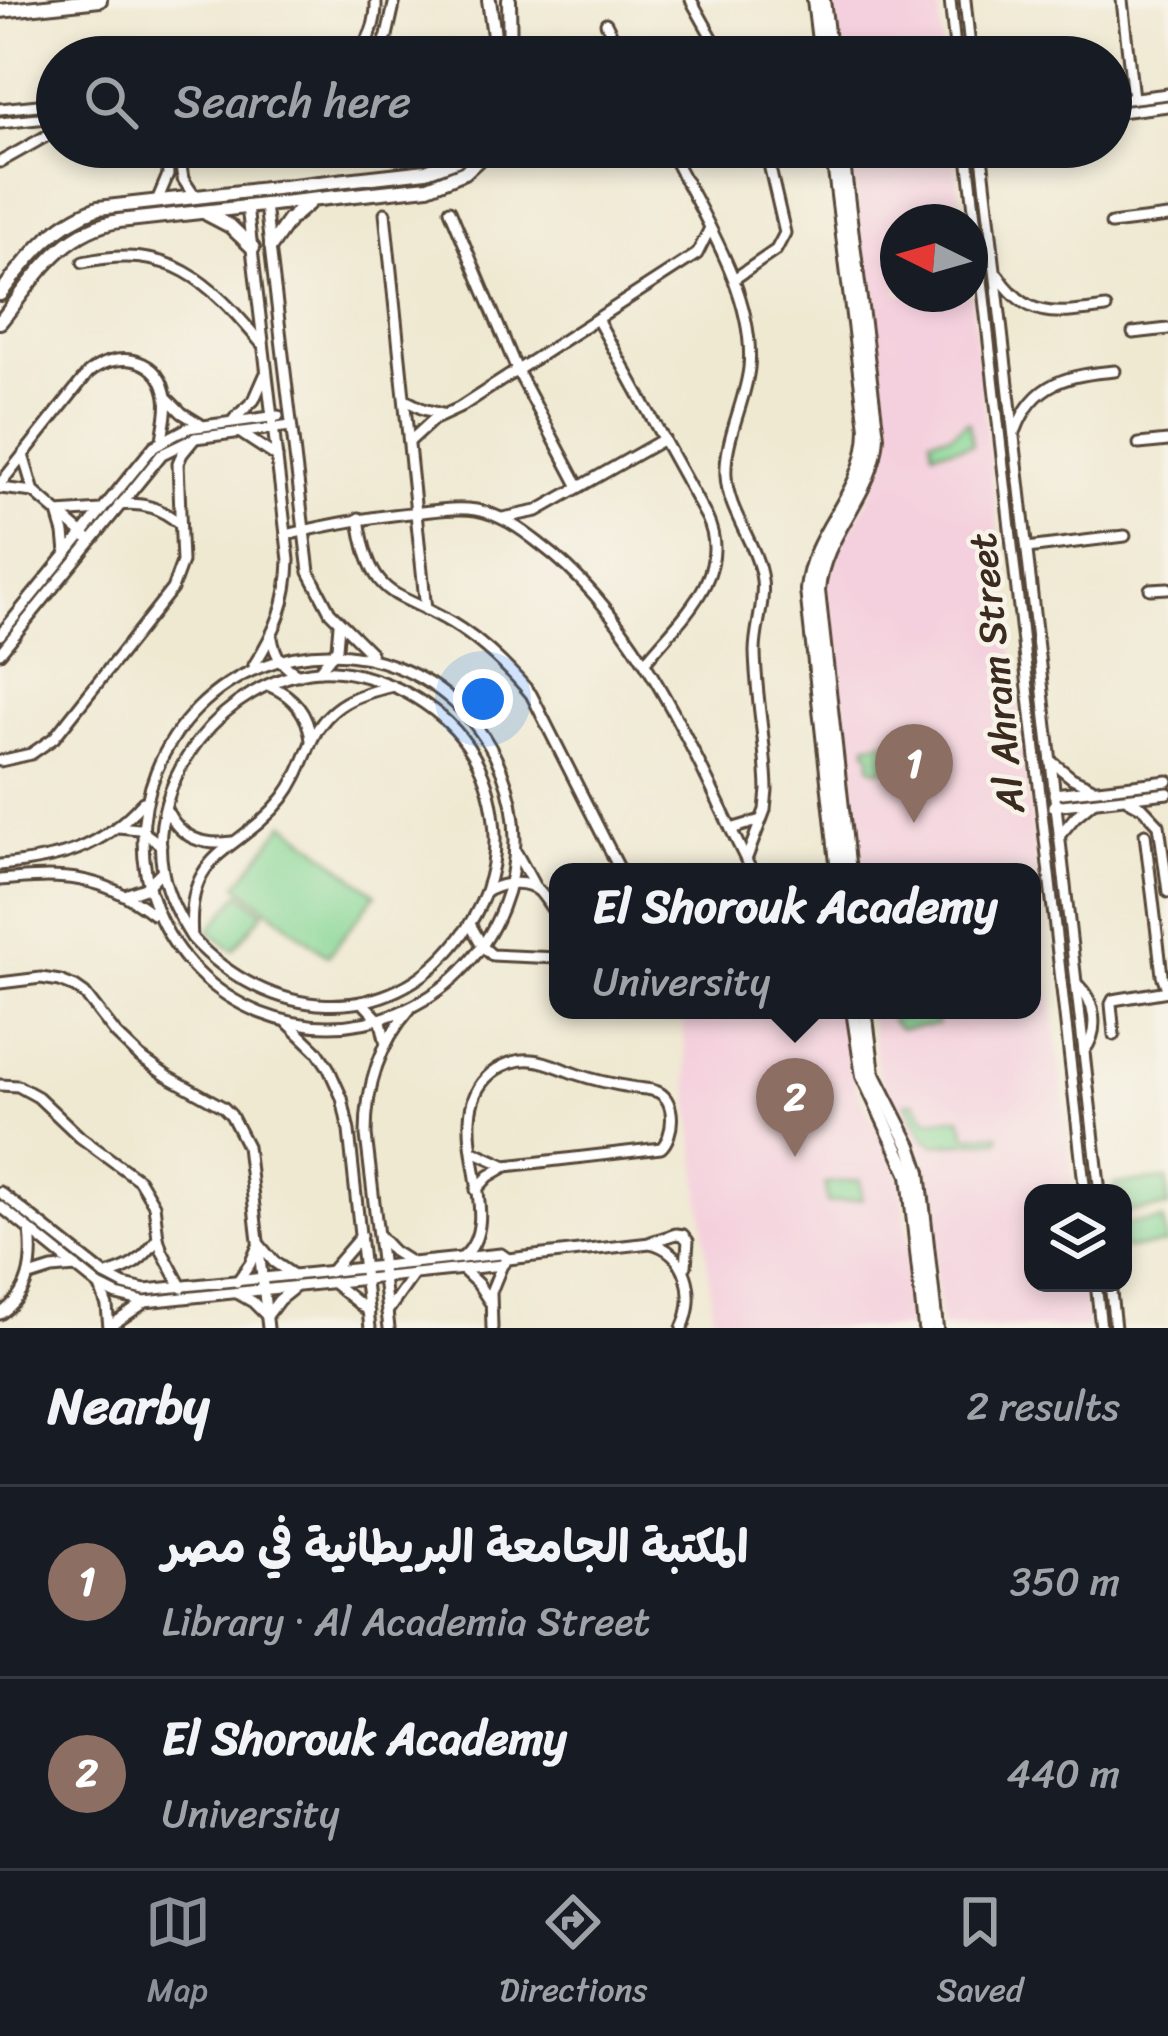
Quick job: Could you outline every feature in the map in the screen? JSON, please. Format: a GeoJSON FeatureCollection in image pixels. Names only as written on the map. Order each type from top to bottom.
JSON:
{"type":"FeatureCollection","features":[{"type":"Feature","properties":{"kind":"street"},"geometry":{"type":"LineString","coordinates":[[0,11],[100,0]]}},
{"type":"Feature","properties":{"kind":"street"},"geometry":{"type":"LineString","coordinates":[[370,36],[376,0]]}},
{"type":"Feature","properties":{"kind":"street"},"geometry":{"type":"LineString","coordinates":[[387,36],[395,0]]}},
{"type":"Feature","properties":{"kind":"street"},"geometry":{"type":"LineString","coordinates":[[489,0],[494,36]]}},
{"type":"Feature","properties":{"kind":"street"},"geometry":{"type":"LineString","coordinates":[[509,0],[510,36]]}},
{"type":"Feature","properties":{"kind":"street"},"geometry":{"type":"LineString","coordinates":[[691,0],[711,36]]}},
{"type":"Feature","properties":{"kind":"street"},"geometry":{"type":"LineString","coordinates":[[818,0],[822,36]]}},
{"type":"Feature","properties":{"kind":"street"},"geometry":{"type":"LineString","coordinates":[[950,0],[954,36]]}},
{"type":"Feature","properties":{"kind":"street"},"geometry":{"type":"LineString","coordinates":[[965,0],[969,36]]}},
{"type":"Feature","properties":{"kind":"street"},"geometry":{"type":"LineString","coordinates":[[1122,0],[1126,36]]}},
{"type":"Feature","properties":{"kind":"street"},"geometry":{"type":"LineString","coordinates":[[606,23],[612,36]]}},
{"type":"Feature","properties":{"kind":"street"},"geometry":{"type":"LineString","coordinates":[[1132,89],[1133,98],[1168,94]]}},
{"type":"Feature","properties":{"kind":"street"},"geometry":{"type":"LineString","coordinates":[[0,109],[36,105]]}},
{"type":"Feature","properties":{"kind":"street"},"geometry":{"type":"LineString","coordinates":[[1132,110],[1168,106]]}},
{"type":"Feature","properties":{"kind":"street"},"geometry":{"type":"LineString","coordinates":[[0,123],[36,119]]}},
{"type":"Feature","properties":{"kind":"street"},"geometry":{"type":"LineString","coordinates":[[0,162],[36,142]]}},
{"type":"Feature","properties":{"kind":"street"},"geometry":{"type":"LineString","coordinates":[[158,201],[168,168]]}},
{"type":"Feature","properties":{"kind":"street"},"geometry":{"type":"LineString","coordinates":[[181,168],[195,197]]}},
{"type":"Feature","properties":{"kind":"street"},"geometry":{"type":"LineString","coordinates":[[0,294],[52,233],[98,208],[434,168]]}},
{"type":"Feature","properties":{"kind":"street"},"geometry":{"type":"LineString","coordinates":[[0,322],[61,247],[88,229],[119,221],[441,184],[469,168]]}},
{"type":"Feature","properties":{"kind":"street"},"geometry":{"type":"LineString","coordinates":[[678,168],[734,279],[746,321],[749,365],[726,478],[763,589],[755,650],[767,782],[761,820],[746,860]]}},
{"type":"Feature","properties":{"kind":"street"},"geometry":{"type":"LineString","coordinates":[[734,279],[776,250],[785,232],[770,168]]}},
{"type":"Feature","properties":{"kind":"street"},"geometry":{"type":"LineString","coordinates":[[837,863],[819,580],[824,559],[873,467],[877,436],[868,398],[840,168]]}},
{"type":"Feature","properties":{"kind":"street","name":"Al Ahram Street"},"geometry":{"type":"LineString","coordinates":[[969,168],[1084,1184]]}},
{"type":"Feature","properties":{"kind":"street","name":"Al Ahram Street"},"geometry":{"type":"LineString","coordinates":[[986,168],[1099,1184]]}},
{"type":"Feature","properties":{"kind":"street"},"geometry":{"type":"LineString","coordinates":[[352,179],[354,195]]}},
{"type":"Feature","properties":{"kind":"street"},"geometry":{"type":"LineString","coordinates":[[271,247],[289,220],[312,200]]}},
{"type":"Feature","properties":{"kind":"street"},"geometry":{"type":"LineString","coordinates":[[265,205],[306,557],[314,586],[340,624],[375,657],[438,691],[471,725],[504,788],[515,851],[513,883],[502,916],[483,946],[452,977],[381,1022],[349,1029],[316,1028],[237,997],[179,947],[145,888],[139,830],[147,798],[180,735],[213,699],[251,670],[277,656],[307,649],[337,648],[375,657]]}},
{"type":"Feature","properties":{"kind":"street"},"geometry":{"type":"LineString","coordinates":[[248,207],[289,560],[286,592],[272,638],[251,670]]}},
{"type":"Feature","properties":{"kind":"street"},"geometry":{"type":"LineString","coordinates":[[450,210],[517,370],[579,487]]}},
{"type":"Feature","properties":{"kind":"street"},"geometry":{"type":"LineString","coordinates":[[200,212],[230,226],[253,248]]}},
{"type":"Feature","properties":{"kind":"street"},"geometry":{"type":"LineString","coordinates":[[385,213],[426,610]]}},
{"type":"Feature","properties":{"kind":"street"},"geometry":{"type":"LineString","coordinates":[[1111,224],[1168,217]]}},
{"type":"Feature","properties":{"kind":"street"},"geometry":{"type":"LineString","coordinates":[[405,400],[422,410],[454,411],[698,254],[709,230]]}},
{"type":"Feature","properties":{"kind":"street"},"geometry":{"type":"LineString","coordinates":[[698,254],[722,255]]}},
{"type":"Feature","properties":{"kind":"street"},"geometry":{"type":"LineString","coordinates":[[82,262],[139,257],[175,267],[222,297],[264,346]]}},
{"type":"Feature","properties":{"kind":"street"},"geometry":{"type":"LineString","coordinates":[[23,264],[37,275]]}},
{"type":"Feature","properties":{"kind":"street"},"geometry":{"type":"LineString","coordinates":[[995,270],[1030,308],[1052,314],[1106,308]]}},
{"type":"Feature","properties":{"kind":"street"},"geometry":{"type":"LineString","coordinates":[[1000,309],[1021,301]]}},
{"type":"Feature","properties":{"kind":"street"},"geometry":{"type":"LineString","coordinates":[[597,319],[712,527],[715,559],[703,589],[645,662]]}},
{"type":"Feature","properties":{"kind":"street"},"geometry":{"type":"LineString","coordinates":[[1133,333],[1168,329]]}},
{"type":"Feature","properties":{"kind":"street"},"geometry":{"type":"LineString","coordinates":[[988,336],[1003,334]]}},
{"type":"Feature","properties":{"kind":"street"},"geometry":{"type":"LineString","coordinates":[[86,537],[34,492],[0,486],[88,373],[107,360],[141,362],[158,376],[167,398],[201,425]]}},
{"type":"Feature","properties":{"kind":"street"},"geometry":{"type":"LineString","coordinates":[[234,427],[254,400],[267,370]]}},
{"type":"Feature","properties":{"kind":"street"},"geometry":{"type":"LineString","coordinates":[[1014,435],[1027,407],[1046,388],[1076,374],[1115,371]]}},
{"type":"Feature","properties":{"kind":"street"},"geometry":{"type":"LineString","coordinates":[[162,440],[167,398]]}},
{"type":"Feature","properties":{"kind":"street"},"geometry":{"type":"LineString","coordinates":[[409,442],[442,414]]}},
{"type":"Feature","properties":{"kind":"street"},"geometry":{"type":"LineString","coordinates":[[0,635],[66,553],[118,505],[162,454],[195,437],[290,420]]}},
{"type":"Feature","properties":{"kind":"street"},"geometry":{"type":"LineString","coordinates":[[0,653],[101,510],[162,440],[201,425],[234,427],[277,457]]}},
{"type":"Feature","properties":{"kind":"street"},"geometry":{"type":"LineString","coordinates":[[1,761],[31,754],[53,738],[172,589],[182,562],[178,464],[195,437]]}},
{"type":"Feature","properties":{"kind":"street"},"geometry":{"type":"LineString","coordinates":[[502,518],[537,511],[664,440]]}},
{"type":"Feature","properties":{"kind":"street"},"geometry":{"type":"LineString","coordinates":[[1139,444],[1168,442]]}},
{"type":"Feature","properties":{"kind":"street"},"geometry":{"type":"LineString","coordinates":[[23,454],[34,492]]}},
{"type":"Feature","properties":{"kind":"street"},"geometry":{"type":"LineString","coordinates":[[118,505],[145,505],[180,524]]}},
{"type":"Feature","properties":{"kind":"street"},"geometry":{"type":"LineString","coordinates":[[286,536],[359,518],[459,508],[502,518],[531,537],[575,572],[630,638],[748,863]]}},
{"type":"Feature","properties":{"kind":"street"},"geometry":{"type":"LineString","coordinates":[[58,513],[101,510]]}},
{"type":"Feature","properties":{"kind":"street"},"geometry":{"type":"LineString","coordinates":[[531,537],[537,511]]}},
{"type":"Feature","properties":{"kind":"street"},"geometry":{"type":"LineString","coordinates":[[58,513],[66,553]]}},
{"type":"Feature","properties":{"kind":"street"},"geometry":{"type":"LineString","coordinates":[[359,518],[363,546],[375,574],[397,597],[479,641],[531,694],[616,863]]}},
{"type":"Feature","properties":{"kind":"street"},"geometry":{"type":"LineString","coordinates":[[1027,548],[1125,536]]}},
{"type":"Feature","properties":{"kind":"street"},"geometry":{"type":"LineString","coordinates":[[1150,589],[1168,587]]}},
{"type":"Feature","properties":{"kind":"street"},"geometry":{"type":"LineString","coordinates":[[319,671],[337,648],[340,624]]}},
{"type":"Feature","properties":{"kind":"street"},"geometry":{"type":"LineString","coordinates":[[272,638],[277,656],[300,675]]}},
{"type":"Feature","properties":{"kind":"street"},"geometry":{"type":"LineString","coordinates":[[319,671],[357,674],[394,686],[429,706],[460,736],[488,790],[495,829],[493,870],[470,924],[454,946],[423,973],[362,1002],[322,1005],[250,986],[192,938],[174,907],[162,871],[166,808],[186,757],[208,728],[237,703],[300,675],[319,671]]}},
{"type":"Feature","properties":{"kind":"street"},"geometry":{"type":"LineString","coordinates":[[270,686],[299,707],[311,742]]}},
{"type":"Feature","properties":{"kind":"street"},"geometry":{"type":"LineString","coordinates":[[192,938],[196,887],[207,865],[286,794],[326,718],[348,700],[394,686]]}},
{"type":"Feature","properties":{"kind":"street"},"geometry":{"type":"LineString","coordinates":[[823,691],[848,863]]}},
{"type":"Feature","properties":{"kind":"street"},"geometry":{"type":"LineString","coordinates":[[1051,760],[1095,795],[1123,798],[1168,793]]}},
{"type":"Feature","properties":{"kind":"street"},"geometry":{"type":"LineString","coordinates":[[1041,801],[1168,781]]}},
{"type":"Feature","properties":{"kind":"street"},"geometry":{"type":"LineString","coordinates":[[1060,836],[1095,795]]}},
{"type":"Feature","properties":{"kind":"street"},"geometry":{"type":"LineString","coordinates":[[0,865],[69,854],[118,827],[147,798]]}},
{"type":"Feature","properties":{"kind":"street"},"geometry":{"type":"LineString","coordinates":[[1123,798],[1159,825],[1168,892]]}},
{"type":"Feature","properties":{"kind":"street"},"geometry":{"type":"LineString","coordinates":[[166,808],[178,828],[195,840],[232,842]]}},
{"type":"Feature","properties":{"kind":"street"},"geometry":{"type":"LineString","coordinates":[[730,830],[761,820]]}},
{"type":"Feature","properties":{"kind":"street"},"geometry":{"type":"LineString","coordinates":[[118,827],[139,830],[161,845]]}},
{"type":"Feature","properties":{"kind":"street"},"geometry":{"type":"LineString","coordinates":[[1091,1006],[1168,991],[1144,834]]}},
{"type":"Feature","properties":{"kind":"street"},"geometry":{"type":"LineString","coordinates":[[515,851],[549,905]]}},
{"type":"Feature","properties":{"kind":"street"},"geometry":{"type":"LineString","coordinates":[[125,895],[145,888],[162,871]]}},
{"type":"Feature","properties":{"kind":"street"},"geometry":{"type":"LineString","coordinates":[[0,880],[73,877],[125,895],[160,920]]}},
{"type":"Feature","properties":{"kind":"street"},"geometry":{"type":"LineString","coordinates":[[488,890],[513,883],[538,891]]}},
{"type":"Feature","properties":{"kind":"street"},"geometry":{"type":"LineString","coordinates":[[470,924],[492,955],[549,958]]}},
{"type":"Feature","properties":{"kind":"street"},"geometry":{"type":"LineString","coordinates":[[0,983],[50,979],[75,987],[140,1057],[231,1115],[247,1146],[268,1322]]}},
{"type":"Feature","properties":{"kind":"street"},"geometry":{"type":"LineString","coordinates":[[1076,983],[1091,1006],[1094,1034],[1084,1052]]}},
{"type":"Feature","properties":{"kind":"street"},"geometry":{"type":"LineString","coordinates":[[362,1002],[381,1022],[386,1044]]}},
{"type":"Feature","properties":{"kind":"street"},"geometry":{"type":"LineString","coordinates":[[389,1328],[366,1121],[370,1086],[386,1044],[414,1004]]}},
{"type":"Feature","properties":{"kind":"street"},"geometry":{"type":"LineString","coordinates":[[1111,1004],[1114,1035]]}},
{"type":"Feature","properties":{"kind":"street"},"geometry":{"type":"LineString","coordinates":[[317,1051],[322,1005]]}},
{"type":"Feature","properties":{"kind":"street"},"geometry":{"type":"LineString","coordinates":[[284,1019],[317,1051],[336,1082],[346,1114],[370,1328]]}},
{"type":"Feature","properties":{"kind":"street"},"geometry":{"type":"LineString","coordinates":[[858,1019],[871,1062],[872,1086],[915,1159],[925,1328]]}},
{"type":"Feature","properties":{"kind":"street"},"geometry":{"type":"LineString","coordinates":[[462,1263],[480,1230],[476,1190],[472,1150],[470,1119],[474,1098],[493,1072],[511,1063],[537,1060],[613,1084],[656,1091],[668,1103],[672,1132],[661,1148],[506,1166],[476,1190]]}},
{"type":"Feature","properties":{"kind":"street"},"geometry":{"type":"LineString","coordinates":[[0,1084],[29,1091],[80,1137],[140,1180],[154,1205],[158,1238],[168,1264],[182,1288]]}},
{"type":"Feature","properties":{"kind":"street"},"geometry":{"type":"LineString","coordinates":[[472,1150],[506,1166]]}},
{"type":"Feature","properties":{"kind":"street"},"geometry":{"type":"LineString","coordinates":[[0,1192],[126,1298],[145,1302],[237,1287]]}},
{"type":"Feature","properties":{"kind":"street"},"geometry":{"type":"LineString","coordinates":[[3,1212],[76,1267],[102,1281],[145,1290],[263,1285],[650,1243],[676,1234],[683,1235],[688,1245],[685,1272]]}},
{"type":"Feature","properties":{"kind":"street"},"geometry":{"type":"LineString","coordinates":[[920,1221],[936,1328]]}},
{"type":"Feature","properties":{"kind":"street"},"geometry":{"type":"LineString","coordinates":[[0,1314],[18,1299],[30,1276],[30,1230]]}},
{"type":"Feature","properties":{"kind":"street"},"geometry":{"type":"LineString","coordinates":[[480,1230],[504,1259]]}},
{"type":"Feature","properties":{"kind":"street"},"geometry":{"type":"LineString","coordinates":[[378,1235],[413,1269]]}},
{"type":"Feature","properties":{"kind":"street"},"geometry":{"type":"LineString","coordinates":[[332,1277],[361,1236]]}},
{"type":"Feature","properties":{"kind":"street"},"geometry":{"type":"LineString","coordinates":[[102,1281],[136,1264],[158,1238]]}},
{"type":"Feature","properties":{"kind":"street"},"geometry":{"type":"LineString","coordinates":[[259,1243],[296,1281]]}},
{"type":"Feature","properties":{"kind":"street"},"geometry":{"type":"LineString","coordinates":[[237,1287],[259,1243]]}},
{"type":"Feature","properties":{"kind":"street"},"geometry":{"type":"LineString","coordinates":[[650,1243],[668,1249],[682,1263],[689,1305],[682,1328]]}},
{"type":"Feature","properties":{"kind":"street"},"geometry":{"type":"LineString","coordinates":[[492,1328],[489,1302],[504,1259]]}},
{"type":"Feature","properties":{"kind":"street"},"geometry":{"type":"LineString","coordinates":[[462,1263],[489,1302]]}},
{"type":"Feature","properties":{"kind":"street"},"geometry":{"type":"LineString","coordinates":[[30,1276],[76,1267]]}},
{"type":"Feature","properties":{"kind":"street"},"geometry":{"type":"LineString","coordinates":[[387,1312],[413,1269]]}},
{"type":"Feature","properties":{"kind":"street"},"geometry":{"type":"LineString","coordinates":[[332,1277],[369,1312]]}},
{"type":"Feature","properties":{"kind":"street"},"geometry":{"type":"LineString","coordinates":[[102,1281],[109,1328]]}},
{"type":"Feature","properties":{"kind":"street"},"geometry":{"type":"LineString","coordinates":[[268,1322],[296,1281]]}},
{"type":"Feature","properties":{"kind":"street"},"geometry":{"type":"LineString","coordinates":[[237,1287],[268,1322]]}},
{"type":"Feature","properties":{"kind":"street"},"geometry":{"type":"LineString","coordinates":[[1097,1292],[1101,1326],[1114,1326],[1111,1292]]}},
{"type":"Feature","properties":{"kind":"street"},"geometry":{"type":"LineString","coordinates":[[109,1328],[145,1302]]}},
{"type":"Feature","properties":{"kind":"street"},"geometry":{"type":"LineString","coordinates":[[1099,1312],[1113,1310]]}},
{"type":"Feature","properties":{"kind":"shaded area"},"geometry":{"type":"Polygon","coordinates":[[[831,0],[938,0],[942,36],[835,36],[831,0]]]}},
{"type":"Feature","properties":{"kind":"shaded area"},"geometry":{"type":"Polygon","coordinates":[[[851,168],[957,168],[961,204],[880,204],[880,312],[973,312],[1036,863],[853,863],[824,585],[833,556],[867,501],[882,436],[851,168]]]}},
{"type":"Feature","properties":{"kind":"shaded area"},"geometry":{"type":"Polygon","coordinates":[[[1041,905],[1073,1184],[1024,1184],[1024,1292],[1084,1292],[1088,1328],[941,1328],[923,1167],[878,1074],[870,1019],[1041,1019],[1041,905]]]}},
{"type":"Feature","properties":{"kind":"shaded area"},"geometry":{"type":"Polygon","coordinates":[[[682,1019],[844,1019],[857,1091],[899,1169],[916,1328],[714,1328],[682,1019]]]}},
{"type":"Feature","properties":{"kind":"green space"},"geometry":{"type":"Polygon","coordinates":[[[967,422],[972,445],[933,451],[931,438],[951,434],[967,422]]]}},
{"type":"Feature","properties":{"kind":"green space"},"geometry":{"type":"Polygon","coordinates":[[[892,741],[894,767],[876,770],[870,766],[867,744],[892,741]]]}},
{"type":"Feature","properties":{"kind":"green space"},"geometry":{"type":"Polygon","coordinates":[[[285,823],[376,894],[328,956],[237,885],[285,823]]]}},
{"type":"Feature","properties":{"kind":"green space"},"geometry":{"type":"Polygon","coordinates":[[[240,893],[264,912],[233,950],[209,931],[240,893]]]}},
{"type":"Feature","properties":{"kind":"green space"},"geometry":{"type":"Polygon","coordinates":[[[936,1019],[937,1025],[900,1029],[891,1021],[936,1019]]]}},
{"type":"Feature","properties":{"kind":"green space"},"geometry":{"type":"Polygon","coordinates":[[[914,1102],[928,1120],[961,1117],[967,1136],[999,1134],[999,1140],[934,1145],[924,1137],[906,1103],[914,1102]]]}},
{"type":"Feature","properties":{"kind":"green space"},"geometry":{"type":"Polygon","coordinates":[[[1167,1179],[1168,1207],[1132,1211],[1132,1184],[1115,1184],[1167,1179]]]}},
{"type":"Feature","properties":{"kind":"green space"},"geometry":{"type":"Polygon","coordinates":[[[860,1180],[862,1199],[827,1203],[825,1183],[860,1180]]]}},
{"type":"Feature","properties":{"kind":"green space"},"geometry":{"type":"Polygon","coordinates":[[[1163,1220],[1166,1244],[1132,1248],[1132,1223],[1163,1220]]]}},
{"type":"Feature","properties":{"kind":"place","name":"المكتبة الجامعة البريطانية في مصر"},"geometry":{"type":"Point","coordinates":[914,823]}},
{"type":"Feature","properties":{"kind":"place","name":"El Shorouk Academy"},"geometry":{"type":"Point","coordinates":[795,1157]}}]}
